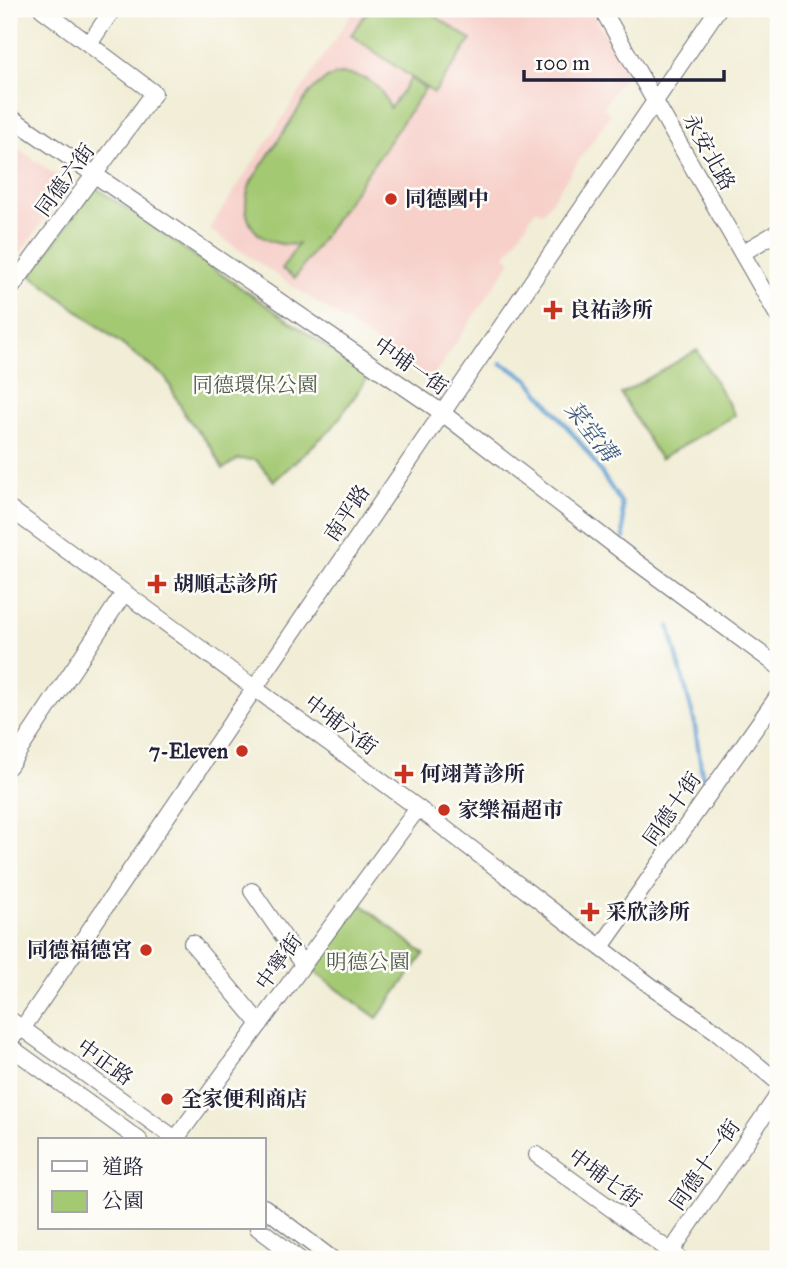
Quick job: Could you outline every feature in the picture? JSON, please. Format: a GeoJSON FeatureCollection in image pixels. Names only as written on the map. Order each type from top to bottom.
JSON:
{"type":"FeatureCollection","features":[{"type":"Feature","properties":{"kind":"street"},"geometry":{"type":"LineString","coordinates":[[42,9],[89,44],[113,9]]}},
{"type":"Feature","properties":{"kind":"street","name":"永安北路"},"geometry":{"type":"LineString","coordinates":[[602,9],[778,316]]}},
{"type":"Feature","properties":{"kind":"street","name":"南平路"},"geometry":{"type":"LineString","coordinates":[[9,1040],[15,1024],[254,687],[718,9]]}},
{"type":"Feature","properties":{"kind":"street","name":"同德六街"},"geometry":{"type":"LineString","coordinates":[[9,292],[155,93],[89,44]]}},
{"type":"Feature","properties":{"kind":"street","name":"中埔一街"},"geometry":{"type":"LineString","coordinates":[[9,116],[442,412],[627,555],[778,666]]}},
{"type":"Feature","properties":{"kind":"street"},"geometry":{"type":"LineString","coordinates":[[742,253],[778,232]]}},
{"type":"Feature","properties":{"kind":"street","name":"中埔六街"},"geometry":{"type":"LineString","coordinates":[[9,508],[418,808],[651,986],[716,1031],[778,1082]]}},
{"type":"Feature","properties":{"kind":"street"},"geometry":{"type":"LineString","coordinates":[[9,766],[124,593]]}},
{"type":"Feature","properties":{"kind":"street","name":"同德十街"},"geometry":{"type":"LineString","coordinates":[[601,947],[778,696]]}},
{"type":"Feature","properties":{"kind":"street","name":"中寧街"},"geometry":{"type":"LineString","coordinates":[[177,1138],[418,808]]}},
{"type":"Feature","properties":{"kind":"street"},"geometry":{"type":"LineString","coordinates":[[253,891],[303,965]]}},
{"type":"Feature","properties":{"kind":"street"},"geometry":{"type":"LineString","coordinates":[[192,943],[260,1024]]}},
{"type":"Feature","properties":{"kind":"street","name":"中正路"},"geometry":{"type":"LineString","coordinates":[[15,1024],[173,1138]]}},
{"type":"Feature","properties":{"kind":"street","name":"中正路"},"geometry":{"type":"LineString","coordinates":[[9,1046],[136,1138]]}},
{"type":"Feature","properties":{"kind":"street","name":"同德十一街"},"geometry":{"type":"LineString","coordinates":[[673,1257],[778,1095]]}},
{"type":"Feature","properties":{"kind":"street","name":"中埔七街"},"geometry":{"type":"LineString","coordinates":[[537,1155],[673,1257]]}},
{"type":"Feature","properties":{"kind":"street"},"geometry":{"type":"LineString","coordinates":[[266,1209],[332,1259]]}},
{"type":"Feature","properties":{"kind":"street"},"geometry":{"type":"LineString","coordinates":[[261,1230],[299,1259]]}},
{"type":"Feature","properties":{"kind":"shaded area","name":"同德國中"},"geometry":{"type":"Polygon","coordinates":[[[355,9],[590,9],[627,72],[603,107],[611,114],[543,213],[536,209],[505,257],[511,261],[431,380],[209,229],[355,9]]]}},
{"type":"Feature","properties":{"kind":"shaded area"},"geometry":{"type":"Polygon","coordinates":[[[9,142],[69,185],[9,269],[9,142]]]}},
{"type":"Feature","properties":{"kind":"green space"},"geometry":{"type":"Polygon","coordinates":[[[369,9],[425,9],[471,40],[434,93],[351,35],[369,9]]]}},
{"type":"Feature","properties":{"kind":"green space"},"geometry":{"type":"Polygon","coordinates":[[[340,74],[357,76],[371,82],[382,93],[390,108],[411,79],[425,89],[295,278],[282,269],[298,244],[272,242],[262,237],[249,220],[247,196],[251,182],[309,93],[327,78],[340,74]]]}},
{"type":"Feature","properties":{"kind":"green space","name":"同德環保公園"},"geometry":{"type":"Polygon","coordinates":[[[95,187],[369,376],[333,427],[274,481],[256,460],[238,459],[223,469],[211,447],[185,415],[166,378],[31,275],[95,187]]]}},
{"type":"Feature","properties":{"kind":"green space"},"geometry":{"type":"Polygon","coordinates":[[[697,350],[735,415],[660,459],[621,394],[697,350]]]}},
{"type":"Feature","properties":{"kind":"green space","name":"明德公園"},"geometry":{"type":"Polygon","coordinates":[[[360,903],[424,954],[377,1018],[313,971],[360,903]]]}},
{"type":"Feature","properties":{"kind":"waterway","name":"菜堂溝"},"geometry":{"type":"LineString","coordinates":[[501,363],[528,379],[586,450],[622,504],[624,538]]}},
{"type":"Feature","properties":{"kind":"waterway","name":"菜堂溝"},"geometry":{"type":"LineString","coordinates":[[669,626],[694,720],[703,781]]}},
{"type":"Feature","properties":{"kind":"place","name":"同德國中"},"geometry":{"type":"Point","coordinates":[391,199]}},
{"type":"Feature","properties":{"kind":"place","name":"良祐診所"},"geometry":{"type":"Point","coordinates":[553,310]}},
{"type":"Feature","properties":{"kind":"place","name":"胡順志診所"},"geometry":{"type":"Point","coordinates":[157,584]}},
{"type":"Feature","properties":{"kind":"place","name":"7-Eleven"},"geometry":{"type":"Point","coordinates":[242,751]}},
{"type":"Feature","properties":{"kind":"place","name":"何翊菁診所"},"geometry":{"type":"Point","coordinates":[404,774]}},
{"type":"Feature","properties":{"kind":"place","name":"家樂福超市"},"geometry":{"type":"Point","coordinates":[444,810]}},
{"type":"Feature","properties":{"kind":"place","name":"采欣診所"},"geometry":{"type":"Point","coordinates":[590,912]}},
{"type":"Feature","properties":{"kind":"place","name":"同德福德宮"},"geometry":{"type":"Point","coordinates":[146,950]}},
{"type":"Feature","properties":{"kind":"place","name":"全家便利商店"},"geometry":{"type":"Point","coordinates":[167,1099]}}]}
